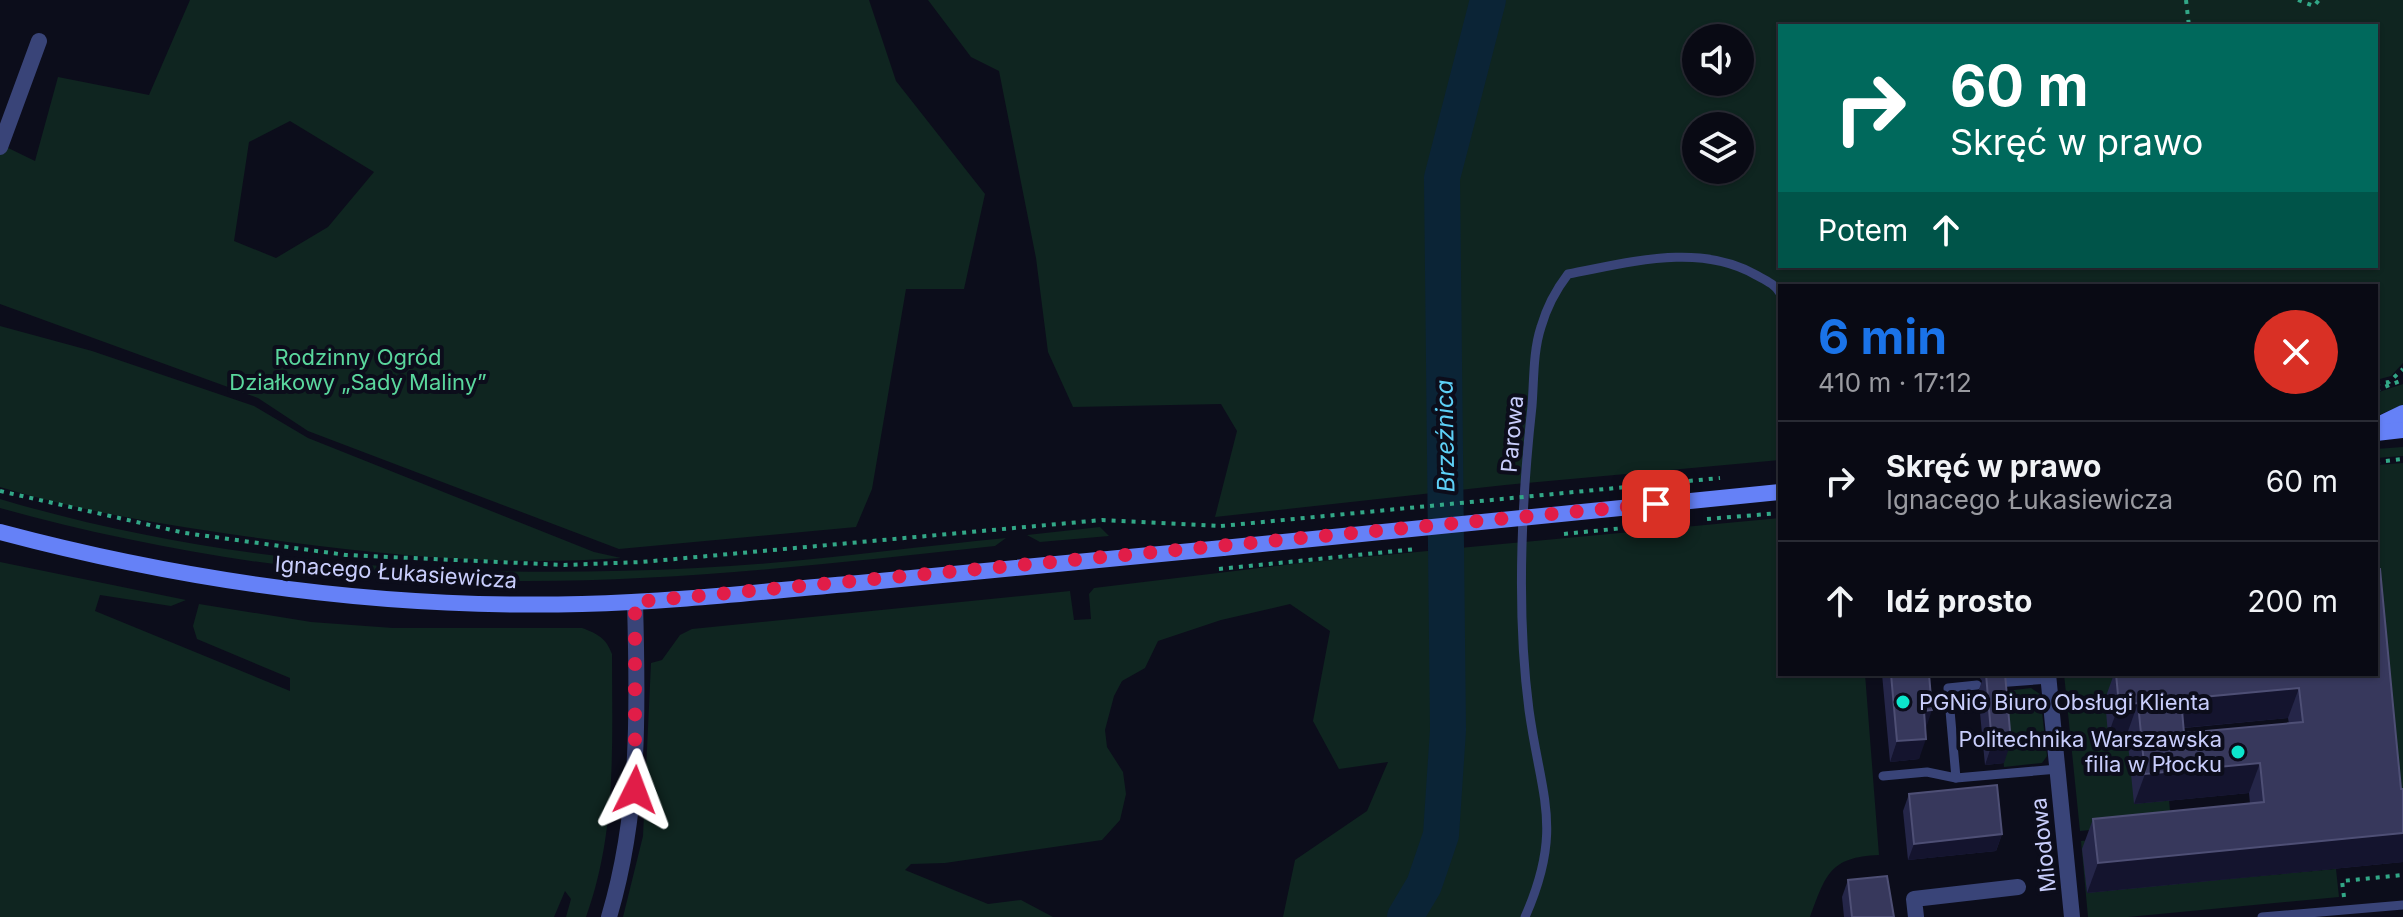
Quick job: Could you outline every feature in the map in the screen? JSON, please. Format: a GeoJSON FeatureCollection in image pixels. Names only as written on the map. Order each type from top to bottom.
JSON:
{"type":"FeatureCollection","features":[{"type":"Feature","properties":{"kind":"street"},"geometry":{"type":"LineString","coordinates":[[0,147],[39,41]]}},
{"type":"Feature","properties":{"kind":"street"},"geometry":{"type":"LineString","coordinates":[[2378,425],[2403,413]]}},
{"type":"Feature","properties":{"kind":"street"},"geometry":{"type":"LineString","coordinates":[[2378,433],[2403,430]]}},
{"type":"Feature","properties":{"kind":"street","name":"Ignacego Łukasiewicza"},"geometry":{"type":"LineString","coordinates":[[0,532],[151,567],[310,590],[445,602],[635,602],[1223,548],[1778,492]]}},
{"type":"Feature","properties":{"kind":"street"},"geometry":{"type":"LineString","coordinates":[[609,917],[628,844],[635,783],[635,602]]}},
{"type":"Feature","properties":{"kind":"street","name":"Miodowa"},"geometry":{"type":"LineString","coordinates":[[2048,676],[2072,917]]}},
{"type":"Feature","properties":{"kind":"street","name":"Miodowa"},"geometry":{"type":"LineString","coordinates":[[1916,917],[1914,899],[2018,887]]}},
{"type":"Feature","properties":{"kind":"lane","name":"Parowa"},"geometry":{"type":"LineString","coordinates":[[1525,917],[1537,890],[1548,844],[1548,805],[1529,710],[1522,566],[1528,441],[1539,331],[1551,296],[1568,274],[1653,258],[1682,257],[1747,270],[1778,290]]}},
{"type":"Feature","properties":{"kind":"lane"},"geometry":{"type":"LineString","coordinates":[[1996,683],[2048,676]]}},
{"type":"Feature","properties":{"kind":"lane"},"geometry":{"type":"LineString","coordinates":[[1956,778],[1948,688],[1977,685]]}},
{"type":"Feature","properties":{"kind":"lane"},"geometry":{"type":"LineString","coordinates":[[1883,776],[1927,772],[1956,778],[2058,769]]}},
{"type":"Feature","properties":{"kind":"lane"},"geometry":{"type":"LineString","coordinates":[[2262,917],[2403,905]]}},
{"type":"Feature","properties":{"kind":"path"},"geometry":{"type":"LineString","coordinates":[[2186,0],[2189,24]]}},
{"type":"Feature","properties":{"kind":"path"},"geometry":{"type":"LineString","coordinates":[[2298,0],[2308,7],[2319,0]]}},
{"type":"Feature","properties":{"kind":"path"},"geometry":{"type":"LineString","coordinates":[[2378,384],[2389,382],[2403,369]]}},
{"type":"Feature","properties":{"kind":"path"},"geometry":{"type":"LineString","coordinates":[[2378,389],[2403,380]]}},
{"type":"Feature","properties":{"kind":"path"},"geometry":{"type":"LineString","coordinates":[[2378,462],[2403,459]]}},
{"type":"Feature","properties":{"kind":"path"},"geometry":{"type":"LineString","coordinates":[[0,491],[185,533],[346,555],[564,565],[642,562],[1102,520],[1221,526],[1732,477]]}},
{"type":"Feature","properties":{"kind":"path"},"geometry":{"type":"LineString","coordinates":[[1694,521],[1778,513]]}},
{"type":"Feature","properties":{"kind":"path"},"geometry":{"type":"LineString","coordinates":[[1561,534],[1664,524]]}},
{"type":"Feature","properties":{"kind":"path"},"geometry":{"type":"LineString","coordinates":[[1219,569],[1423,548]]}},
{"type":"Feature","properties":{"kind":"path"},"geometry":{"type":"LineString","coordinates":[[2345,910],[2342,881],[2403,875]]}},
{"type":"Feature","properties":{"kind":"green space","name":"Rodzinny Ogród Działkowy „Sady Maliny”"},"geometry":{"type":"Polygon","coordinates":[[[190,0],[869,0],[896,81],[985,194],[964,289],[906,289],[872,489],[856,527],[619,549],[308,431],[258,398],[0,304],[0,144],[35,161],[58,77],[149,95],[190,0]],[[290,121],[249,142],[234,241],[276,258],[328,227],[374,172],[290,121]]]}},
{"type":"Feature","properties":{"kind":"green space"},"geometry":{"type":"Polygon","coordinates":[[[928,0],[2403,0],[2403,363],[2391,376],[2378,379],[2378,284],[1778,284],[1778,460],[1505,485],[1215,517],[1237,431],[1221,404],[1073,407],[1048,352],[1036,258],[999,71],[971,57],[928,0]]]}},
{"type":"Feature","properties":{"kind":"green space"},"geometry":{"type":"Polygon","coordinates":[[[0,326],[92,351],[254,406],[308,438],[594,552],[621,558],[482,560],[343,549],[124,517],[0,487],[0,326]]]}},
{"type":"Feature","properties":{"kind":"green space"},"geometry":{"type":"Polygon","coordinates":[[[2403,384],[2403,405],[2378,415],[2378,392],[2403,384]]]}},
{"type":"Feature","properties":{"kind":"green space"},"geometry":{"type":"Polygon","coordinates":[[[2403,447],[2403,456],[2378,458],[2378,449],[2403,447]]]}},
{"type":"Feature","properties":{"kind":"green space"},"geometry":{"type":"Polygon","coordinates":[[[2403,463],[2403,818],[2377,676],[2378,465],[2403,463]]]}},
{"type":"Feature","properties":{"kind":"green space"},"geometry":{"type":"Polygon","coordinates":[[[0,499],[85,522],[171,540],[346,563],[433,569],[521,572],[736,566],[1006,538],[995,546],[695,575],[513,581],[448,579],[319,570],[190,551],[126,539],[0,508],[0,499]]]}},
{"type":"Feature","properties":{"kind":"green space"},"geometry":{"type":"Polygon","coordinates":[[[1778,518],[1778,676],[1865,676],[1879,855],[1839,864],[1826,879],[1810,917],[1283,917],[1295,860],[1367,811],[1388,762],[1339,769],[1313,721],[1330,631],[1290,604],[1221,620],[1158,641],[1145,668],[1122,681],[1114,696],[1105,730],[1107,747],[1123,772],[1126,794],[1120,820],[1102,840],[945,863],[911,864],[905,870],[988,904],[1021,900],[1053,917],[623,917],[643,836],[651,663],[662,660],[680,635],[692,629],[1070,591],[1074,620],[1091,619],[1089,594],[1094,588],[1300,563],[1778,518]]]}},
{"type":"Feature","properties":{"kind":"green space"},"geometry":{"type":"Polygon","coordinates":[[[1100,527],[1109,536],[1040,542],[1027,535],[1100,527]]]}},
{"type":"Feature","properties":{"kind":"green space"},"geometry":{"type":"Polygon","coordinates":[[[0,562],[186,600],[171,606],[100,595],[95,611],[290,691],[290,678],[197,639],[193,626],[199,604],[311,622],[393,628],[582,628],[597,635],[612,654],[611,787],[603,853],[586,917],[566,917],[571,899],[565,891],[554,917],[0,917],[0,562]]]}},
{"type":"Feature","properties":{"kind":"green space"},"geometry":{"type":"Polygon","coordinates":[[[2064,676],[2155,676],[2108,735],[2127,734],[2169,800],[2171,822],[2080,831],[2064,676]]]}},
{"type":"Feature","properties":{"kind":"green space"},"geometry":{"type":"Polygon","coordinates":[[[2031,688],[2040,694],[2047,756],[2042,763],[2004,767],[1997,692],[2031,688]]]}},
{"type":"Feature","properties":{"kind":"green space"},"geometry":{"type":"Polygon","coordinates":[[[2172,832],[2083,849],[2087,892],[2336,869],[2339,897],[2128,917],[2088,917],[2081,841],[2172,832]]]}},
{"type":"Feature","properties":{"kind":"building"},"geometry":{"type":"Polygon","coordinates":[[[2380,569],[2403,789],[2403,833],[2098,863],[2093,819],[2264,802],[2260,763],[2145,774],[2138,703],[2119,705],[2116,676],[2378,676],[2380,569]],[[2299,688],[2181,699],[2184,733],[2303,722],[2299,688]]]}},
{"type":"Feature","properties":{"kind":"building"},"geometry":{"type":"Polygon","coordinates":[[[1891,676],[1929,676],[1932,710],[1924,711],[1926,739],[1897,741],[1891,676]]]}},
{"type":"Feature","properties":{"kind":"building"},"geometry":{"type":"Polygon","coordinates":[[[1986,676],[2005,676],[2011,742],[1992,744],[1986,676]]]}},
{"type":"Feature","properties":{"kind":"building"},"geometry":{"type":"Polygon","coordinates":[[[1997,785],[2002,834],[1914,844],[1909,794],[1997,785]]]}},
{"type":"Feature","properties":{"kind":"building"},"geometry":{"type":"Polygon","coordinates":[[[1887,876],[1894,917],[1852,917],[1848,880],[1887,876]]]}},
{"type":"Feature","properties":{"kind":"waterway","name":"Brzeźnica"},"geometry":{"type":"LineString","coordinates":[[1405,917],[1424,885],[1441,835],[1448,730],[1442,178],[1488,0]]}},
{"type":"Feature","properties":{"kind":"place","name":"PGNiG Biuro Obsługi Klienta"},"geometry":{"type":"Point","coordinates":[1903,702]}},
{"type":"Feature","properties":{"kind":"place","name":"Politechnika Warszawska filia w Płocku"},"geometry":{"type":"Point","coordinates":[2238,752]}},
{"type":"Feature","properties":{"kind":"route"},"geometry":{"type":"LineString","coordinates":[[635,790],[635,602],[1656,504]]}}]}
